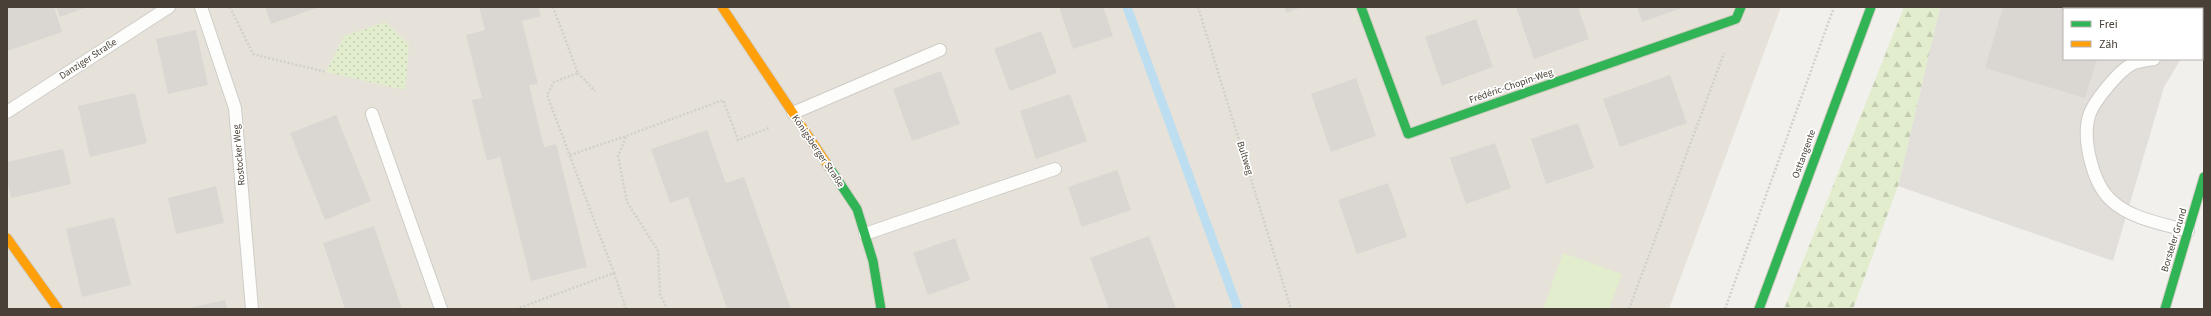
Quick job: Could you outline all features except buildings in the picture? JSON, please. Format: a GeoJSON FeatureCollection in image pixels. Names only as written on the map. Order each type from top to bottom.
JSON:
{"type":"FeatureCollection","features":[{"type":"Feature","properties":{"kind":"street","name":"Königsberger Straße"},"geometry":{"type":"LineString","coordinates":[[722,7],[857,209],[873,261],[881,309]]}},
{"type":"Feature","properties":{"kind":"street","name":"Frédéric-Chopin-Weg"},"geometry":{"type":"LineString","coordinates":[[1361,7],[1408,134],[1736,19]]}},
{"type":"Feature","properties":{"kind":"street"},"geometry":{"type":"LineString","coordinates":[[1736,19],[1741,7]]}},
{"type":"Feature","properties":{"kind":"street","name":"Osttangente"},"geometry":{"type":"LineString","coordinates":[[1759,309],[1871,7]]}},
{"type":"Feature","properties":{"kind":"street","name":"Borsteler Grund"},"geometry":{"type":"LineString","coordinates":[[2165,309],[2204,177]]}},
{"type":"Feature","properties":{"kind":"street"},"geometry":{"type":"LineString","coordinates":[[7,238],[58,309]]}},
{"type":"Feature","properties":{"kind":"lane","name":"Danziger Straße"},"geometry":{"type":"LineString","coordinates":[[7,112],[169,7]]}},
{"type":"Feature","properties":{"kind":"lane","name":"Rostocker Weg"},"geometry":{"type":"LineString","coordinates":[[201,7],[235,108],[252,309]]}},
{"type":"Feature","properties":{"kind":"lane"},"geometry":{"type":"LineString","coordinates":[[794,115],[940,50]]}},
{"type":"Feature","properties":{"kind":"lane"},"geometry":{"type":"LineString","coordinates":[[2150,60],[2133,64],[2105,88],[2089,116],[2088,152],[2097,180],[2112,201],[2142,219],[2188,231]]}},
{"type":"Feature","properties":{"kind":"lane"},"geometry":{"type":"LineString","coordinates":[[372,114],[441,309]]}},
{"type":"Feature","properties":{"kind":"lane"},"geometry":{"type":"LineString","coordinates":[[865,234],[1055,169]]}},
{"type":"Feature","properties":{"kind":"path"},"geometry":{"type":"LineString","coordinates":[[230,7],[253,54],[326,72]]}},
{"type":"Feature","properties":{"kind":"path"},"geometry":{"type":"LineString","coordinates":[[553,7],[578,72],[595,91]]}},
{"type":"Feature","properties":{"kind":"path","name":"Bultweg"},"geometry":{"type":"LineString","coordinates":[[1198,7],[1291,309]]}},
{"type":"Feature","properties":{"kind":"path"},"geometry":{"type":"LineString","coordinates":[[1725,309],[1834,7]]}},
{"type":"Feature","properties":{"kind":"path"},"geometry":{"type":"LineString","coordinates":[[1629,309],[1736,19]]}},
{"type":"Feature","properties":{"kind":"path"},"geometry":{"type":"LineString","coordinates":[[578,72],[554,82],[547,95],[614,273],[626,309]]}},
{"type":"Feature","properties":{"kind":"path"},"geometry":{"type":"LineString","coordinates":[[570,155],[723,100],[738,140],[794,115]]}},
{"type":"Feature","properties":{"kind":"path"},"geometry":{"type":"LineString","coordinates":[[626,136],[618,156],[627,202],[658,250],[660,294],[667,309]]}},
{"type":"Feature","properties":{"kind":"path"},"geometry":{"type":"LineString","coordinates":[[516,309],[614,273]]}},
{"type":"Feature","properties":{"kind":"shaded area"},"geometry":{"type":"Polygon","coordinates":[[[7,7],[1781,7],[1669,309],[7,309],[7,7]]]}},
{"type":"Feature","properties":{"kind":"shaded area"},"geometry":{"type":"Polygon","coordinates":[[[1940,7],[2204,7],[2203,23],[2203,8],[2063,8],[2063,60],[2180,60],[2164,87],[2113,261],[1898,186],[1940,7]]]}},
{"type":"Feature","properties":{"kind":"green space"},"geometry":{"type":"Polygon","coordinates":[[[1904,7],[1940,7],[1898,186],[1853,309],[1784,309],[1904,7]]]}},
{"type":"Feature","properties":{"kind":"green space"},"geometry":{"type":"Polygon","coordinates":[[[385,22],[409,44],[405,90],[326,72],[344,36],[385,22]]]}},
{"type":"Feature","properties":{"kind":"green space"},"geometry":{"type":"Polygon","coordinates":[[[1563,253],[1622,274],[1609,309],[1543,309],[1563,253]]]}},
{"type":"Feature","properties":{"kind":"waterway"},"geometry":{"type":"LineString","coordinates":[[1127,7],[1238,309]]}},
{"type":"Feature","properties":{"kind":"traffic: fast"},"geometry":{"type":"LineString","coordinates":[[1361,7],[1408,134],[1736,19],[1741,7]]}},
{"type":"Feature","properties":{"kind":"traffic: fast"},"geometry":{"type":"LineString","coordinates":[[1759,309],[1871,7]]}},
{"type":"Feature","properties":{"kind":"traffic: fast"},"geometry":{"type":"LineString","coordinates":[[829,167],[857,209],[873,261],[881,309]]}},
{"type":"Feature","properties":{"kind":"traffic: fast"},"geometry":{"type":"LineString","coordinates":[[2165,309],[2204,177]]}},
{"type":"Feature","properties":{"kind":"traffic: slow"},"geometry":{"type":"LineString","coordinates":[[722,7],[829,167]]}},
{"type":"Feature","properties":{"kind":"traffic: slow"},"geometry":{"type":"LineString","coordinates":[[7,238],[58,309]]}}]}
